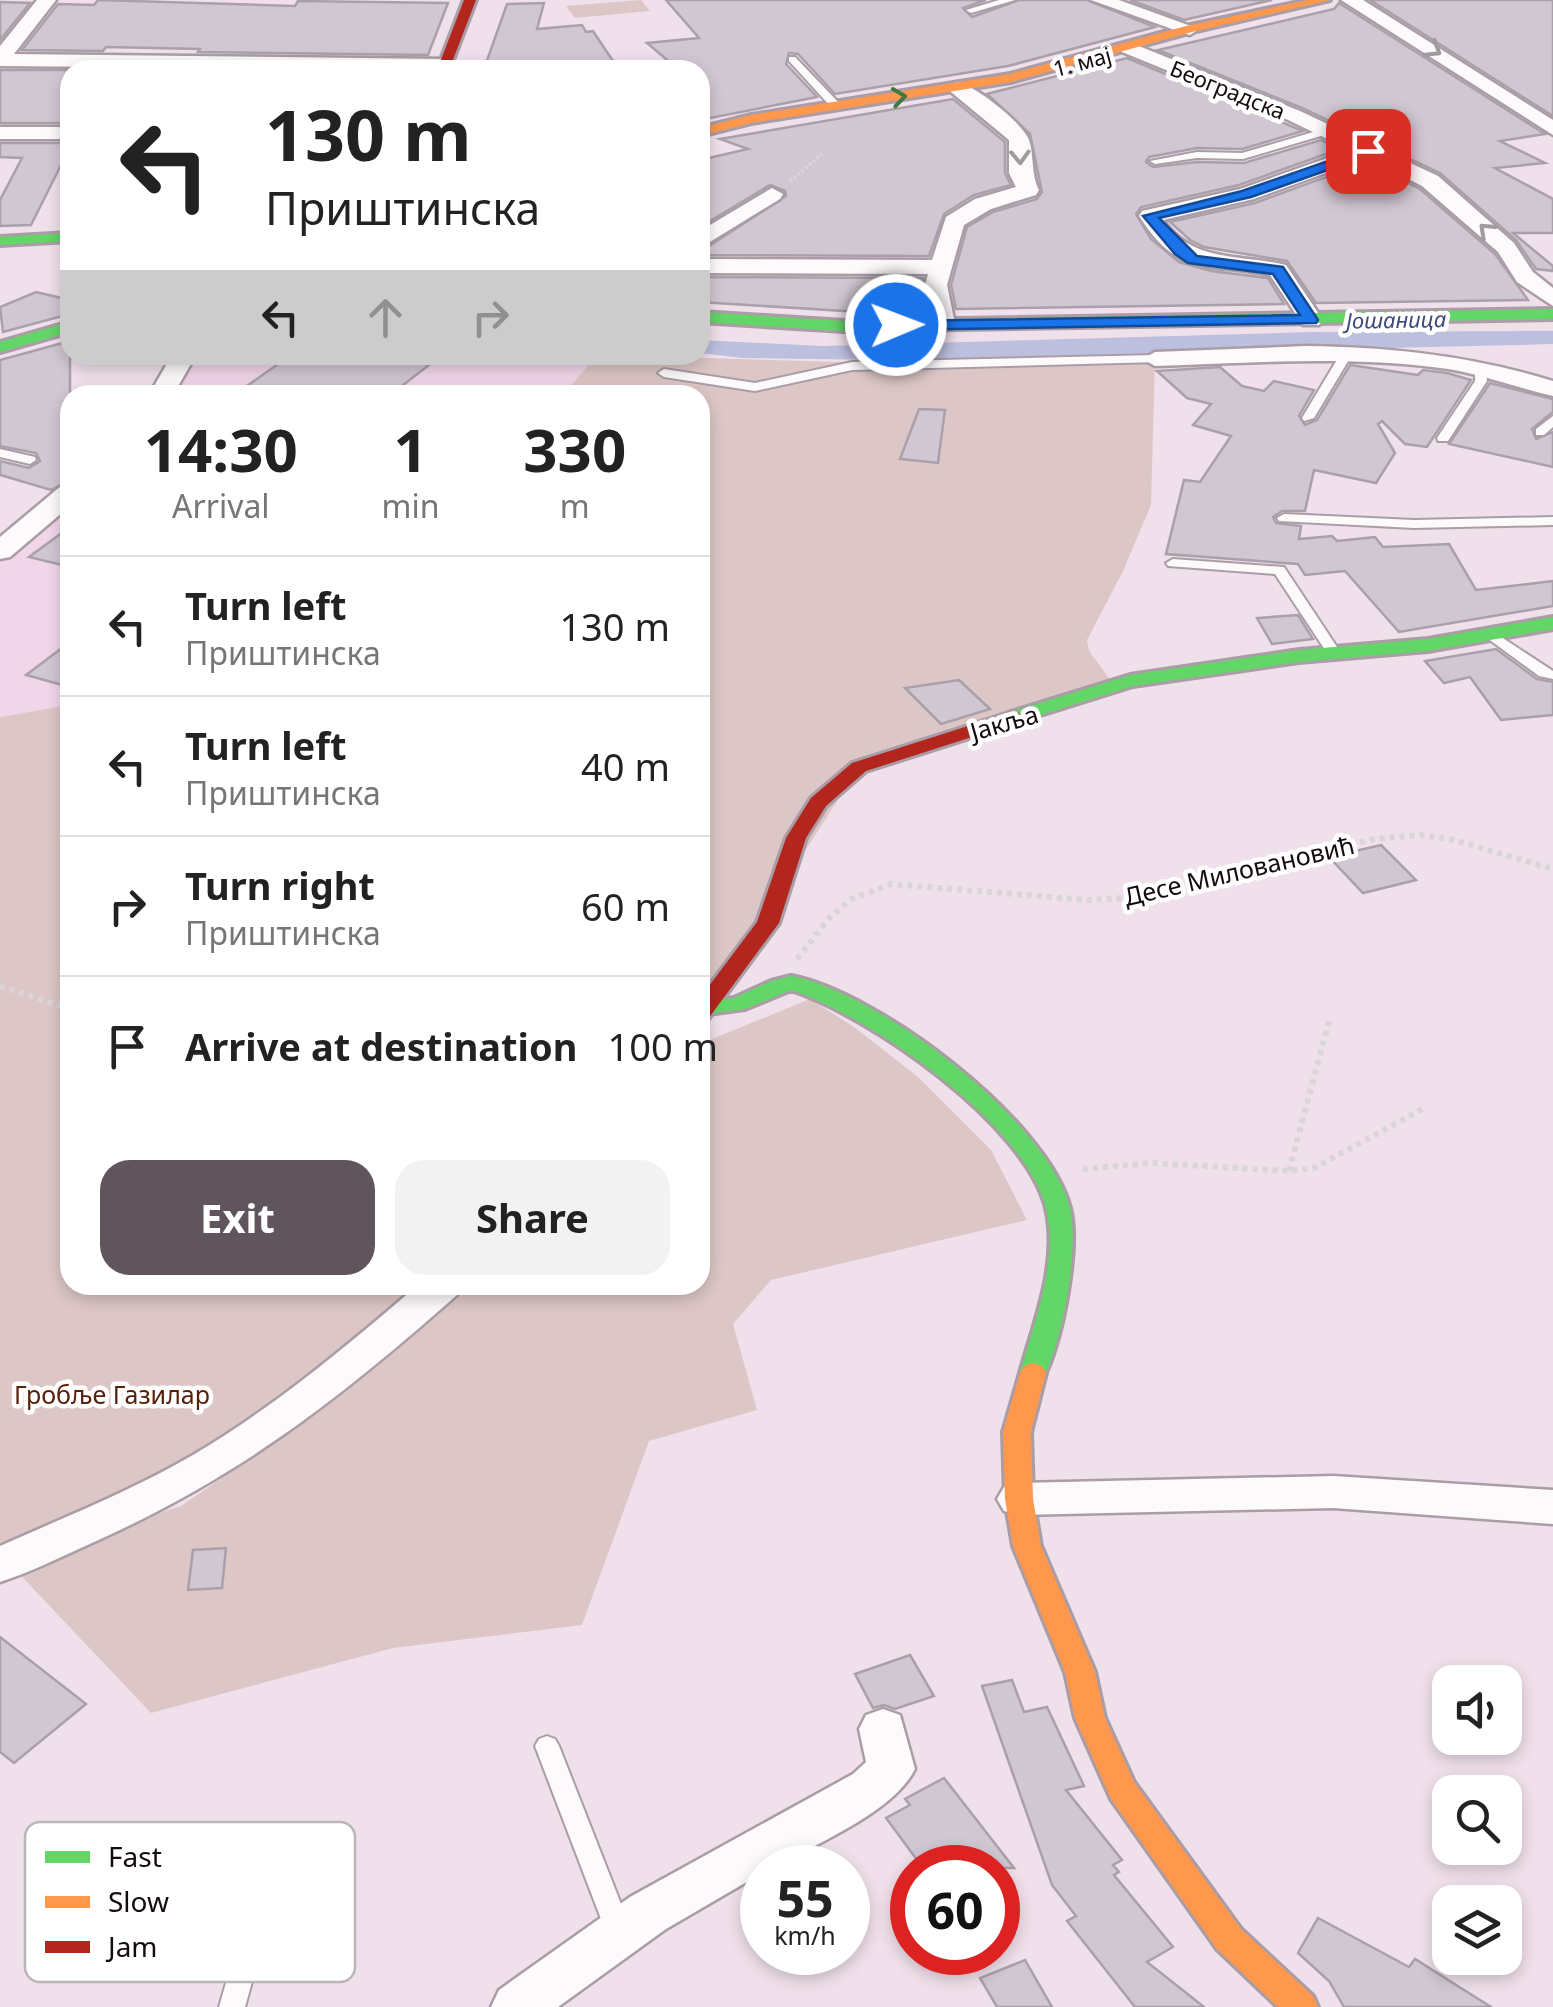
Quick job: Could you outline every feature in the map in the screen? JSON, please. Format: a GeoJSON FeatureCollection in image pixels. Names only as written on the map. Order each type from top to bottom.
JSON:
{"type":"FeatureCollection","features":[{"type":"Feature","properties":{"kind":"street"},"geometry":{"type":"LineString","coordinates":[[0,59],[46,0]]}},
{"type":"Feature","properties":{"kind":"street"},"geometry":{"type":"LineString","coordinates":[[447,60],[470,0]]}},
{"type":"Feature","properties":{"kind":"street"},"geometry":{"type":"LineString","coordinates":[[1100,0],[1190,29]]}},
{"type":"Feature","properties":{"kind":"street","name":"1. мај"},"geometry":{"type":"LineString","coordinates":[[710,130],[958,88],[1129,48],[1190,29],[1324,0]]}},
{"type":"Feature","properties":{"kind":"street"},"geometry":{"type":"LineString","coordinates":[[1350,0],[1553,129]]}},
{"type":"Feature","properties":{"kind":"street","name":"Београдска"},"geometry":{"type":"LineString","coordinates":[[1129,48],[1327,131],[1441,189],[1506,248],[1533,284],[1553,300]]}},
{"type":"Feature","properties":{"kind":"street"},"geometry":{"type":"LineString","coordinates":[[0,59],[60,60]]}},
{"type":"Feature","properties":{"kind":"street"},"geometry":{"type":"LineString","coordinates":[[943,324],[936,284],[949,232],[959,217],[982,204],[1028,190],[1020,173],[1019,139],[988,109],[958,88]]}},
{"type":"Feature","properties":{"kind":"street"},"geometry":{"type":"LineString","coordinates":[[0,133],[60,133]]}},
{"type":"Feature","properties":{"kind":"street"},"geometry":{"type":"LineString","coordinates":[[1310,320],[1278,270],[1193,260],[1180,251],[1150,216],[1246,194],[1368,151]]}},
{"type":"Feature","properties":{"kind":"street"},"geometry":{"type":"LineString","coordinates":[[710,234],[772,194]]}},
{"type":"Feature","properties":{"kind":"street"},"geometry":{"type":"LineString","coordinates":[[0,240],[60,237]]}},
{"type":"Feature","properties":{"kind":"street"},"geometry":{"type":"LineString","coordinates":[[710,266],[941,267]]}},
{"type":"Feature","properties":{"kind":"street"},"geometry":{"type":"LineString","coordinates":[[710,317],[828,325],[1553,314]]}},
{"type":"Feature","properties":{"kind":"street"},"geometry":{"type":"LineString","coordinates":[[3,343],[60,329]]}},
{"type":"Feature","properties":{"kind":"street"},"geometry":{"type":"LineString","coordinates":[[1155,359],[1416,354],[1478,365],[1553,388]]}},
{"type":"Feature","properties":{"kind":"street"},"geometry":{"type":"LineString","coordinates":[[0,550],[60,500]]}},
{"type":"Feature","properties":{"kind":"street","name":"Јакља"},"geometry":{"type":"LineString","coordinates":[[710,1001],[768,923],[796,838],[818,802],[859,766],[1041,712],[1114,684],[1492,635],[1553,623]]}},
{"type":"Feature","properties":{"kind":"street"},"geometry":{"type":"LineString","coordinates":[[710,1010],[739,1004],[791,983],[804,984],[860,1009],[926,1055],[1009,1132],[1046,1177],[1062,1233],[1060,1270],[1017,1432],[1019,1498],[1027,1546],[1080,1672],[1090,1718],[1122,1790],[1229,1940],[1300,2007]]}},
{"type":"Feature","properties":{"kind":"street"},"geometry":{"type":"LineString","coordinates":[[0,1565],[143,1502],[235,1450],[352,1362],[431,1295]]}},
{"type":"Feature","properties":{"kind":"street"},"geometry":{"type":"LineString","coordinates":[[1019,1498],[1333,1492],[1553,1507]]}},
{"type":"Feature","properties":{"kind":"street"},"geometry":{"type":"LineString","coordinates":[[523,2005],[620,1933],[870,1788],[890,1768],[883,1729]]}},
{"type":"Feature","properties":{"kind":"lane"},"geometry":{"type":"LineString","coordinates":[[971,10],[1010,0]]}},
{"type":"Feature","properties":{"kind":"lane"},"geometry":{"type":"LineString","coordinates":[[792,60],[836,106]]}},
{"type":"Feature","properties":{"kind":"lane","name":"Београдска"},"geometry":{"type":"LineString","coordinates":[[1155,161],[1243,156],[1327,131]]}},
{"type":"Feature","properties":{"kind":"lane"},"geometry":{"type":"LineString","coordinates":[[1308,418],[1347,353]]}},
{"type":"Feature","properties":{"kind":"lane"},"geometry":{"type":"LineString","coordinates":[[664,373],[754,387],[852,366],[1155,359]]}},
{"type":"Feature","properties":{"kind":"lane"},"geometry":{"type":"LineString","coordinates":[[1443,438],[1481,381],[1478,365]]}},
{"type":"Feature","properties":{"kind":"lane"},"geometry":{"type":"LineString","coordinates":[[1540,432],[1553,420]]}},
{"type":"Feature","properties":{"kind":"lane"},"geometry":{"type":"LineString","coordinates":[[0,453],[30,460]]}},
{"type":"Feature","properties":{"kind":"lane"},"geometry":{"type":"LineString","coordinates":[[1284,518],[1432,524],[1553,521]]}},
{"type":"Feature","properties":{"kind":"lane"},"geometry":{"type":"LineString","coordinates":[[1173,563],[1279,570],[1334,654]]}},
{"type":"Feature","properties":{"kind":"lane"},"geometry":{"type":"LineString","coordinates":[[1492,635],[1544,673],[1553,675]]}},
{"type":"Feature","properties":{"kind":"lane"},"geometry":{"type":"LineString","coordinates":[[547,1746],[620,1933]]}},
{"type":"Feature","properties":{"kind":"lane"},"geometry":{"type":"LineString","coordinates":[[232,2007],[239,1982]]}},
{"type":"Feature","properties":{"kind":"path"},"geometry":{"type":"LineString","coordinates":[[772,194],[822,154]]}},
{"type":"Feature","properties":{"kind":"path","name":"Десе Миловановић"},"geometry":{"type":"LineString","coordinates":[[791,983],[790,969],[832,916],[852,899],[891,884],[1086,900],[1126,898],[1242,867],[1375,839],[1420,836],[1454,840],[1553,869]]}},
{"type":"Feature","properties":{"kind":"path"},"geometry":{"type":"LineString","coordinates":[[0,986],[60,1006]]}},
{"type":"Feature","properties":{"kind":"path"},"geometry":{"type":"LineString","coordinates":[[1289,1171],[1329,1020]]}},
{"type":"Feature","properties":{"kind":"path"},"geometry":{"type":"LineString","coordinates":[[1046,1177],[1152,1163],[1289,1171],[1314,1168],[1426,1107]]}},
{"type":"Feature","properties":{"kind":"shaded area"},"geometry":{"type":"Polygon","coordinates":[[[178,365],[588,365],[572,385],[167,385],[178,365]]]}},
{"type":"Feature","properties":{"kind":"shaded area"},"geometry":{"type":"Polygon","coordinates":[[[60,500],[60,707],[0,717],[0,551],[60,500]]]}},
{"type":"Feature","properties":{"kind":"green space"},"geometry":{"type":"Polygon","coordinates":[[[641,0],[650,11],[575,18],[566,6],[641,0]]]}},
{"type":"Feature","properties":{"kind":"green space"},"geometry":{"type":"Polygon","coordinates":[[[710,358],[875,363],[1155,359],[1151,505],[1087,640],[1089,651],[1114,685],[859,767],[710,998],[710,385],[572,385],[588,365],[710,365],[710,358]]]}},
{"type":"Feature","properties":{"kind":"green space","name":"Гробље Газилар"},"geometry":{"type":"Polygon","coordinates":[[[60,707],[60,1295],[431,1295],[352,1362],[21,1557],[181,1506],[321,1410],[441,1295],[710,1295],[710,1040],[810,999],[854,1027],[918,1077],[991,1150],[1027,1220],[771,1280],[733,1324],[757,1410],[649,1441],[582,1625],[393,1648],[151,1713],[8,1562],[0,1565],[0,717],[60,707]]]}},
{"type":"Feature","properties":{"kind":"water"},"geometry":{"type":"Polygon","coordinates":[[[1553,331],[1553,344],[884,360],[710,354],[710,340],[822,346],[1313,332],[1553,331]]]}},
{"type":"Feature","properties":{"kind":"building"},"geometry":{"type":"Polygon","coordinates":[[[98,0],[295,6],[298,1],[448,3],[428,55],[106,47],[103,51],[22,50],[58,4],[94,5],[98,0]]]}},
{"type":"Feature","properties":{"kind":"building"},"geometry":{"type":"Polygon","coordinates":[[[666,0],[986,0],[963,8],[972,17],[1019,0],[1087,0],[1155,27],[1008,66],[835,94],[798,54],[789,53],[786,64],[817,97],[710,118],[710,60],[667,60],[647,43],[699,38],[666,0]]]}},
{"type":"Feature","properties":{"kind":"building"},"geometry":{"type":"Polygon","coordinates":[[[1130,0],[1272,0],[1184,20],[1130,0]]]}},
{"type":"Feature","properties":{"kind":"building"},"geometry":{"type":"Polygon","coordinates":[[[1370,0],[1553,0],[1553,116],[1370,0]]]}},
{"type":"Feature","properties":{"kind":"building"},"geometry":{"type":"Polygon","coordinates":[[[0,2],[30,3],[0,40],[0,2]]]}},
{"type":"Feature","properties":{"kind":"building"},"geometry":{"type":"Polygon","coordinates":[[[544,3],[537,29],[582,25],[586,32],[593,31],[612,60],[487,60],[507,4],[544,3]]]}},
{"type":"Feature","properties":{"kind":"building"},"geometry":{"type":"Polygon","coordinates":[[[1339,3],[1545,134],[1500,141],[1545,163],[1495,168],[1553,199],[1553,233],[1513,233],[1553,266],[1553,271],[1536,269],[1516,240],[1440,173],[1302,108],[1158,50],[1334,9],[1339,3]]]}},
{"type":"Feature","properties":{"kind":"building"},"geometry":{"type":"Polygon","coordinates":[[[1127,58],[1303,131],[1242,149],[1197,148],[1149,157],[1146,162],[1153,167],[1197,162],[1244,163],[1321,140],[1340,149],[1239,185],[1141,207],[1136,214],[1151,239],[1179,262],[1211,271],[1268,278],[1284,304],[956,309],[951,285],[967,227],[993,212],[1037,199],[1042,192],[1030,134],[987,94],[1127,58]]]}},
{"type":"Feature","properties":{"kind":"building"},"geometry":{"type":"Polygon","coordinates":[[[0,70],[60,70],[60,123],[0,123],[0,70]]]}},
{"type":"Feature","properties":{"kind":"building"},"geometry":{"type":"Polygon","coordinates":[[[953,99],[1005,142],[1005,173],[1011,185],[974,195],[944,214],[929,256],[710,255],[710,245],[786,196],[785,191],[770,185],[710,221],[710,158],[748,149],[720,139],[953,99]]]}},
{"type":"Feature","properties":{"kind":"building"},"geometry":{"type":"Polygon","coordinates":[[[0,143],[60,143],[60,167],[31,225],[0,226],[0,200],[22,158],[0,157],[0,143]]]}},
{"type":"Feature","properties":{"kind":"building"},"geometry":{"type":"Polygon","coordinates":[[[1367,162],[1420,189],[1495,254],[1528,300],[1316,303],[1287,261],[1204,247],[1170,222],[1255,203],[1367,162]]]}},
{"type":"Feature","properties":{"kind":"building"},"geometry":{"type":"Polygon","coordinates":[[[710,277],[923,278],[925,310],[844,311],[710,303],[710,277]]]}},
{"type":"Feature","properties":{"kind":"building"},"geometry":{"type":"Polygon","coordinates":[[[36,292],[60,298],[60,317],[3,332],[0,307],[36,292]]]}},
{"type":"Feature","properties":{"kind":"building"},"geometry":{"type":"Polygon","coordinates":[[[60,344],[60,365],[70,365],[70,385],[60,385],[60,486],[51,490],[0,475],[0,461],[29,468],[40,461],[36,453],[0,446],[0,360],[60,344]]]}},
{"type":"Feature","properties":{"kind":"building"},"geometry":{"type":"Polygon","coordinates":[[[277,365],[429,365],[403,385],[248,385],[277,365]]]}},
{"type":"Feature","properties":{"kind":"building"},"geometry":{"type":"Polygon","coordinates":[[[1350,365],[1418,375],[1423,370],[1471,380],[1427,447],[1405,444],[1382,421],[1378,424],[1395,453],[1376,483],[1314,470],[1305,511],[1282,511],[1273,517],[1276,523],[1301,526],[1299,539],[1375,537],[1383,547],[1449,544],[1476,590],[1553,581],[1553,606],[1399,632],[1345,571],[1305,575],[1298,564],[1166,554],[1184,480],[1200,482],[1231,436],[1193,425],[1211,404],[1187,398],[1157,371],[1220,367],[1242,386],[1264,391],[1274,381],[1314,390],[1299,416],[1305,425],[1317,420],[1350,365]]]}},
{"type":"Feature","properties":{"kind":"building"},"geometry":{"type":"Polygon","coordinates":[[[1490,383],[1553,399],[1553,412],[1532,429],[1536,439],[1553,432],[1553,467],[1449,444],[1490,383]]]}},
{"type":"Feature","properties":{"kind":"building"},"geometry":{"type":"Polygon","coordinates":[[[919,409],[945,410],[938,463],[900,459],[919,409]]]}},
{"type":"Feature","properties":{"kind":"building"},"geometry":{"type":"Polygon","coordinates":[[[60,534],[60,565],[29,557],[60,534]]]}},
{"type":"Feature","properties":{"kind":"building"},"geometry":{"type":"Polygon","coordinates":[[[1298,615],[1313,639],[1272,644],[1257,618],[1298,615]]]}},
{"type":"Feature","properties":{"kind":"building"},"geometry":{"type":"Polygon","coordinates":[[[1496,649],[1537,679],[1553,682],[1553,715],[1501,720],[1470,677],[1444,683],[1425,661],[1496,649]]]}},
{"type":"Feature","properties":{"kind":"building"},"geometry":{"type":"Polygon","coordinates":[[[60,650],[60,684],[26,675],[60,650]]]}},
{"type":"Feature","properties":{"kind":"building"},"geometry":{"type":"Polygon","coordinates":[[[959,680],[990,709],[941,724],[905,688],[959,680]]]}},
{"type":"Feature","properties":{"kind":"building"},"geometry":{"type":"Polygon","coordinates":[[[1381,845],[1416,880],[1363,893],[1329,857],[1381,845]]]}},
{"type":"Feature","properties":{"kind":"building"},"geometry":{"type":"Polygon","coordinates":[[[226,1548],[222,1588],[188,1590],[193,1550],[226,1548]]]}},
{"type":"Feature","properties":{"kind":"building"},"geometry":{"type":"Polygon","coordinates":[[[0,1637],[86,1704],[14,1763],[0,1752],[0,1637]]]}},
{"type":"Feature","properties":{"kind":"building"},"geometry":{"type":"Polygon","coordinates":[[[910,1655],[934,1696],[895,1709],[884,1705],[873,1708],[855,1674],[910,1655]]]}},
{"type":"Feature","properties":{"kind":"building"},"geometry":{"type":"Polygon","coordinates":[[[1012,1680],[1024,1712],[1047,1707],[1084,1786],[1066,1790],[1122,1860],[1113,1865],[1119,1872],[1114,1875],[1173,1947],[1147,1962],[1204,2007],[1135,2007],[1067,1921],[1076,1916],[1052,1885],[982,1686],[1012,1680]]]}},
{"type":"Feature","properties":{"kind":"building"},"geometry":{"type":"Polygon","coordinates":[[[944,1778],[996,1845],[906,1845],[886,1818],[910,1805],[905,1799],[944,1778]]]}},
{"type":"Feature","properties":{"kind":"building"},"geometry":{"type":"Polygon","coordinates":[[[1318,1918],[1409,1967],[1415,1959],[1432,1970],[1432,1975],[1440,1975],[1491,2007],[1344,2007],[1329,1981],[1298,1953],[1318,1918]]]}},
{"type":"Feature","properties":{"kind":"building"},"geometry":{"type":"Polygon","coordinates":[[[1025,1960],[1052,2007],[997,2007],[980,1978],[1020,1975],[1020,1962],[1025,1960]]]}},
{"type":"Feature","properties":{"kind":"traffic: fast"},"geometry":{"type":"LineString","coordinates":[[0,241],[60,238]]}},
{"type":"Feature","properties":{"kind":"traffic: fast"},"geometry":{"type":"LineString","coordinates":[[710,318],[844,326],[1553,314]]}},
{"type":"Feature","properties":{"kind":"traffic: fast"},"geometry":{"type":"LineString","coordinates":[[0,347],[60,330]]}},
{"type":"Feature","properties":{"kind":"traffic: fast"},"geometry":{"type":"LineString","coordinates":[[1015,717],[1130,681],[1299,656],[1428,645],[1553,623]]}},
{"type":"Feature","properties":{"kind":"traffic: fast"},"geometry":{"type":"LineString","coordinates":[[710,1008],[742,1003],[791,983],[843,1003],[917,1049],[992,1112],[1023,1146],[1046,1178],[1058,1208],[1061,1229],[1059,1271],[1033,1373]]}},
{"type":"Feature","properties":{"kind":"traffic: slow"},"geometry":{"type":"LineString","coordinates":[[710,129],[751,119],[1011,78],[1190,29],[1324,0]]}},
{"type":"Feature","properties":{"kind":"traffic: slow"},"geometry":{"type":"LineString","coordinates":[[1033,1373],[1017,1432],[1019,1499],[1027,1546],[1080,1672],[1090,1718],[1122,1790],[1229,1939],[1301,2007]]}},
{"type":"Feature","properties":{"kind":"traffic: jam"},"geometry":{"type":"LineString","coordinates":[[447,60],[470,0]]}},
{"type":"Feature","properties":{"kind":"traffic: jam"},"geometry":{"type":"LineString","coordinates":[[710,1001],[768,923],[796,838],[818,802],[859,767],[1015,717]]}},
{"type":"Feature","properties":{"kind":"route"},"geometry":{"type":"LineString","coordinates":[[896,325],[1310,320],[1278,270],[1193,260],[1180,251],[1150,216],[1246,194],[1368,151]]}},
{"type":"Feature","properties":{"kind":"water label","name":"Јошаница"},"geometry":{"type":"Point","coordinates":[1396,319]}}]}
